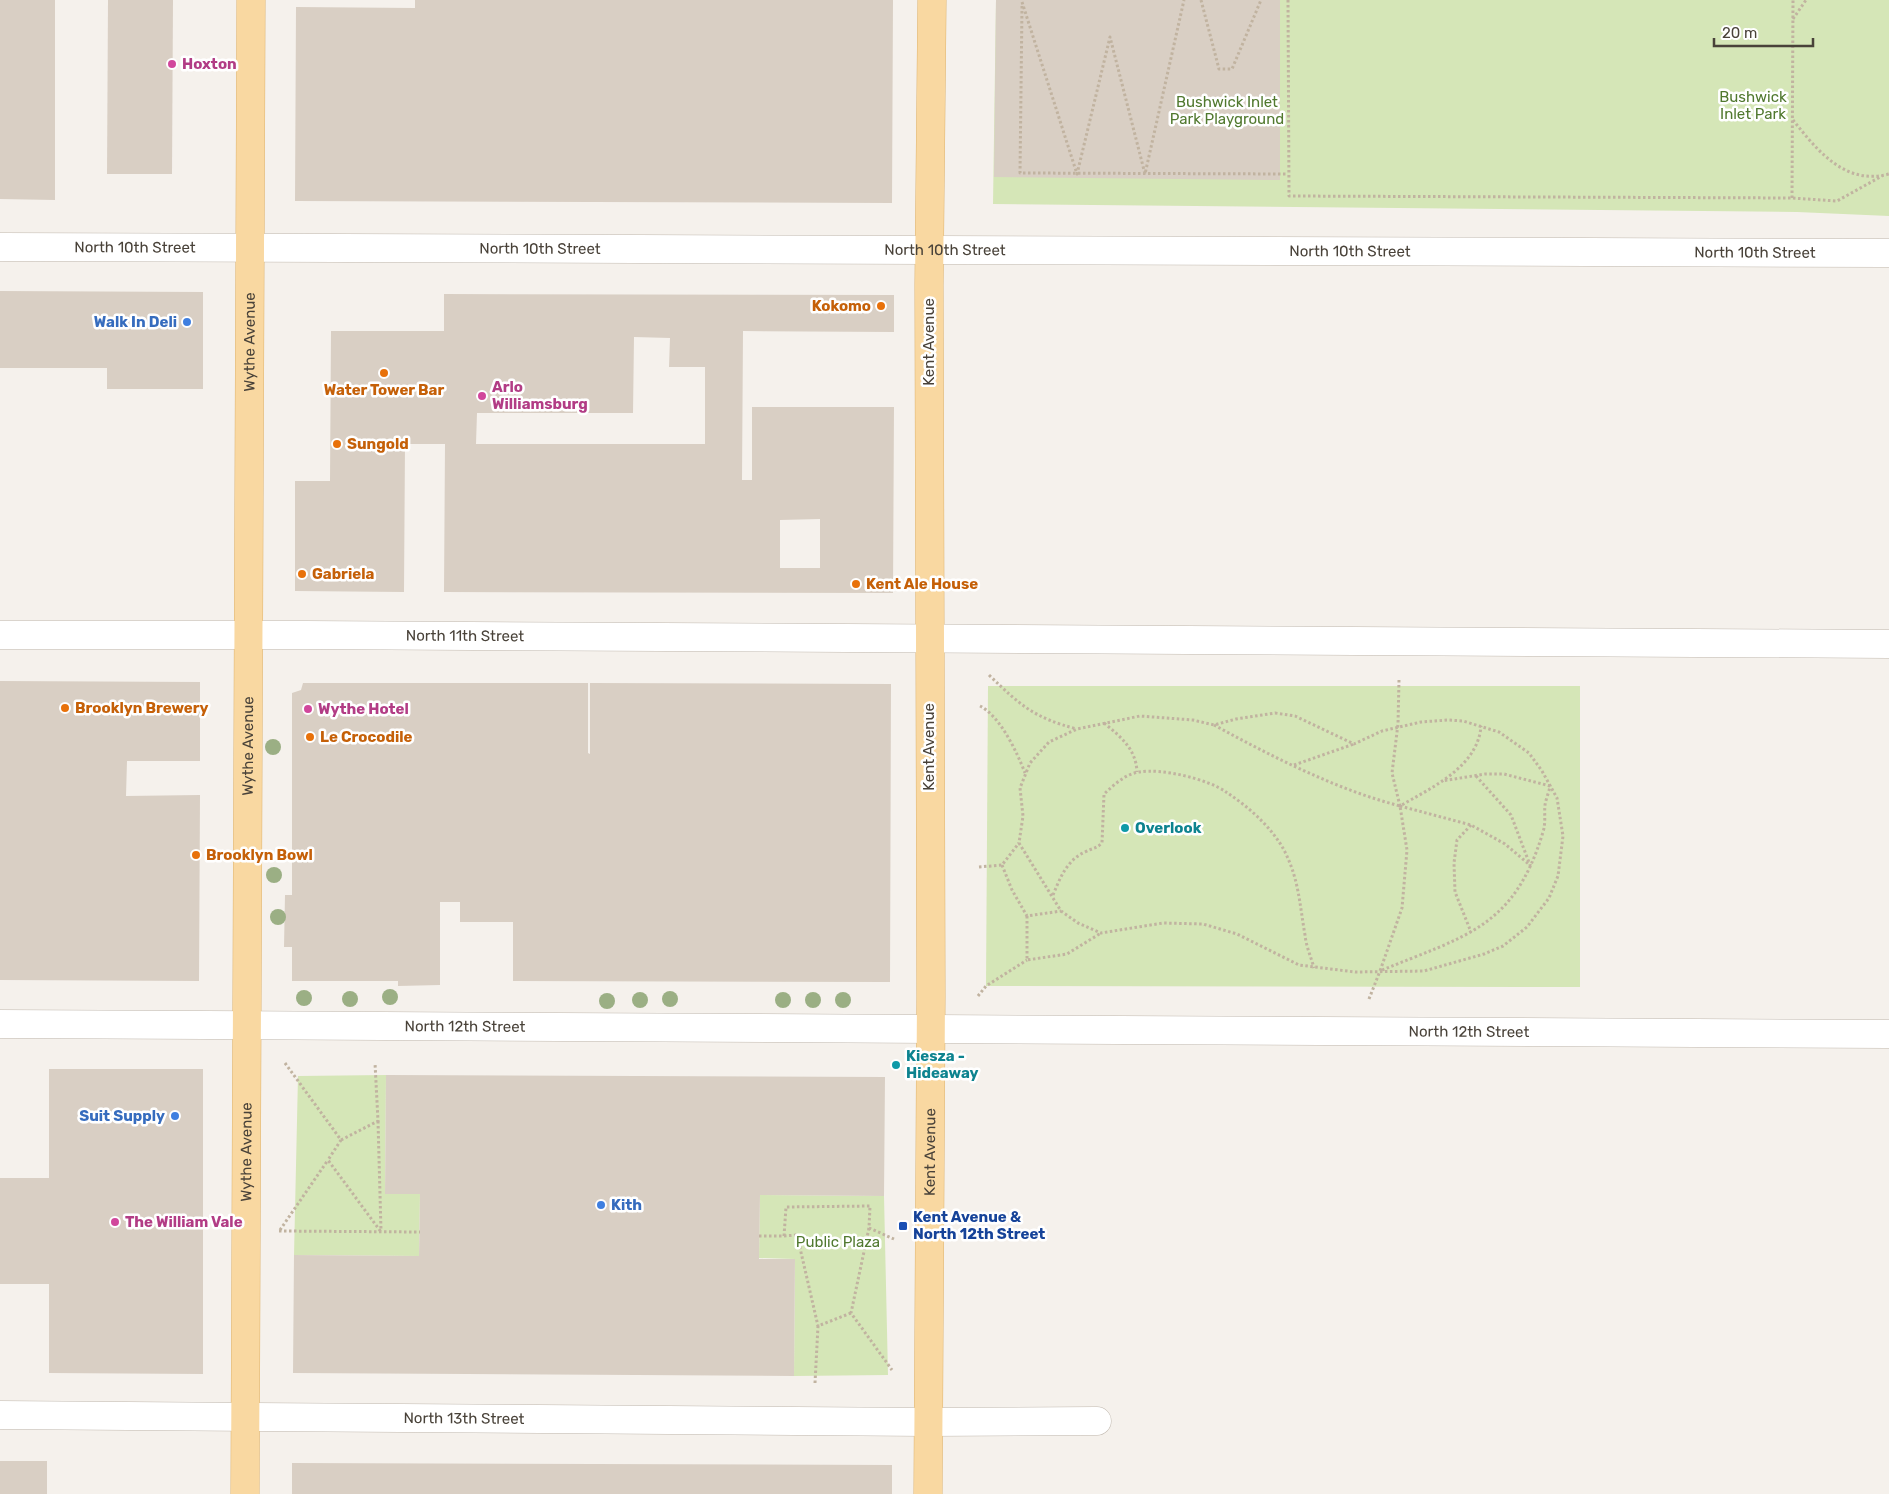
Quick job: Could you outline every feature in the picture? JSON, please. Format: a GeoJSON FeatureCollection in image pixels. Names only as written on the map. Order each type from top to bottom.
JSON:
{"type":"FeatureCollection","features":[{"type":"Feature","properties":{"kind":"main road","name":"Wythe Avenue"},"geometry":{"type":"LineString","coordinates":[[245,1494],[251,0]]}},
{"type":"Feature","properties":{"kind":"main road","name":"Kent Avenue"},"geometry":{"type":"LineString","coordinates":[[928,1494],[930,1029],[929,250],[932,0]]}},
{"type":"Feature","properties":{"kind":"street","name":"North 10th Street"},"geometry":{"type":"LineString","coordinates":[[0,248],[1889,254]]}},
{"type":"Feature","properties":{"kind":"street","name":"North 11th Street"},"geometry":{"type":"LineString","coordinates":[[0,635],[1889,644]]}},
{"type":"Feature","properties":{"kind":"street","name":"North 12th Street"},"geometry":{"type":"LineString","coordinates":[[0,1024],[1889,1034]]}},
{"type":"Feature","properties":{"kind":"street","name":"North 13th Street"},"geometry":{"type":"LineString","coordinates":[[0,1415],[927,1422],[1098,1421]]}},
{"type":"Feature","properties":{"kind":"path"},"geometry":{"type":"LineString","coordinates":[[1145,174],[1184,0]]}},
{"type":"Feature","properties":{"kind":"path"},"geometry":{"type":"LineString","coordinates":[[1200,0],[1219,69],[1232,69],[1261,0]]}},
{"type":"Feature","properties":{"kind":"path"},"geometry":{"type":"LineString","coordinates":[[1288,0],[1289,196],[1792,198],[1837,201],[1889,174]]}},
{"type":"Feature","properties":{"kind":"path"},"geometry":{"type":"LineString","coordinates":[[1792,198],[1793,0]]}},
{"type":"Feature","properties":{"kind":"path"},"geometry":{"type":"LineString","coordinates":[[1793,19],[1806,0]]}},
{"type":"Feature","properties":{"kind":"path"},"geometry":{"type":"LineString","coordinates":[[1022,1],[1077,174]]}},
{"type":"Feature","properties":{"kind":"path"},"geometry":{"type":"LineString","coordinates":[[1022,1],[1020,173],[1288,174]]}},
{"type":"Feature","properties":{"kind":"path"},"geometry":{"type":"LineString","coordinates":[[1077,174],[1110,37],[1145,174]]}},
{"type":"Feature","properties":{"kind":"path"},"geometry":{"type":"LineString","coordinates":[[1793,120],[1814,146],[1832,163],[1851,174],[1882,176]]}},
{"type":"Feature","properties":{"kind":"path"},"geometry":{"type":"LineString","coordinates":[[989,675],[1022,706],[1054,723],[1078,729]]}},
{"type":"Feature","properties":{"kind":"path"},"geometry":{"type":"LineString","coordinates":[[1369,999],[1402,908],[1406,850],[1400,806],[1392,773],[1398,727],[1399,680]]}},
{"type":"Feature","properties":{"kind":"path"},"geometry":{"type":"LineString","coordinates":[[980,706],[988,710],[1016,749],[1026,773]]}},
{"type":"Feature","properties":{"kind":"path"},"geometry":{"type":"LineString","coordinates":[[1214,726],[1236,719],[1275,712],[1295,716],[1354,744]]}},
{"type":"Feature","properties":{"kind":"path"},"geometry":{"type":"LineString","coordinates":[[978,867],[1002,865],[1019,843],[1023,816],[1020,788],[1030,763],[1049,742],[1078,729],[1140,716],[1193,720],[1214,726],[1293,765],[1378,801],[1471,824],[1505,844],[1531,866]]}},
{"type":"Feature","properties":{"kind":"path"},"geometry":{"type":"LineString","coordinates":[[978,996],[986,986],[1027,960],[1067,954],[1101,933],[1163,924],[1203,924],[1237,934],[1299,965],[1314,968],[1355,972],[1424,971],[1484,954],[1503,946],[1527,927],[1549,898],[1558,876],[1562,855],[1561,818],[1557,798],[1542,771],[1528,754],[1499,732],[1481,726],[1448,720],[1422,722],[1382,731],[1354,744],[1293,765]]}},
{"type":"Feature","properties":{"kind":"path"},"geometry":{"type":"LineString","coordinates":[[1104,723],[1124,739],[1137,760],[1137,772]]}},
{"type":"Feature","properties":{"kind":"path"},"geometry":{"type":"LineString","coordinates":[[1400,806],[1442,781],[1459,768],[1473,750],[1480,735],[1481,726]]}},
{"type":"Feature","properties":{"kind":"path"},"geometry":{"type":"LineString","coordinates":[[1053,896],[1060,877],[1072,859],[1087,851],[1095,850],[1102,843],[1104,794],[1118,781],[1137,772],[1153,771],[1190,777],[1225,791],[1263,822],[1286,853],[1294,874],[1302,906],[1305,936],[1314,968]]}},
{"type":"Feature","properties":{"kind":"path"},"geometry":{"type":"LineString","coordinates":[[1442,781],[1504,774],[1550,786]]}},
{"type":"Feature","properties":{"kind":"path"},"geometry":{"type":"LineString","coordinates":[[1475,776],[1511,815],[1531,866]]}},
{"type":"Feature","properties":{"kind":"path"},"geometry":{"type":"LineString","coordinates":[[1380,971],[1440,948],[1472,932],[1500,912],[1520,888],[1531,866],[1544,829],[1545,804],[1550,786]]}},
{"type":"Feature","properties":{"kind":"path"},"geometry":{"type":"LineString","coordinates":[[1471,824],[1457,840],[1454,863],[1455,892],[1472,932]]}},
{"type":"Feature","properties":{"kind":"path"},"geometry":{"type":"LineString","coordinates":[[1019,843],[1034,870],[1053,896],[1060,911],[1078,923],[1101,933]]}},
{"type":"Feature","properties":{"kind":"path"},"geometry":{"type":"LineString","coordinates":[[1002,865],[1012,890],[1027,916],[1027,960]]}},
{"type":"Feature","properties":{"kind":"path"},"geometry":{"type":"LineString","coordinates":[[1027,916],[1060,911]]}},
{"type":"Feature","properties":{"kind":"path"},"geometry":{"type":"LineString","coordinates":[[285,1063],[341,1140]]}},
{"type":"Feature","properties":{"kind":"path"},"geometry":{"type":"LineString","coordinates":[[375,1063],[381,1232]]}},
{"type":"Feature","properties":{"kind":"path"},"geometry":{"type":"LineString","coordinates":[[378,1121],[341,1140],[279,1231],[420,1232]]}},
{"type":"Feature","properties":{"kind":"path"},"geometry":{"type":"LineString","coordinates":[[328,1160],[381,1232]]}},
{"type":"Feature","properties":{"kind":"path"},"geometry":{"type":"LineString","coordinates":[[784,1236],[786,1207],[870,1206],[869,1228],[851,1313],[892,1370]]}},
{"type":"Feature","properties":{"kind":"path"},"geometry":{"type":"LineString","coordinates":[[869,1228],[894,1239]]}},
{"type":"Feature","properties":{"kind":"path"},"geometry":{"type":"LineString","coordinates":[[759,1236],[796,1235],[818,1326],[815,1383]]}},
{"type":"Feature","properties":{"kind":"path"},"geometry":{"type":"LineString","coordinates":[[818,1326],[851,1313]]}},
{"type":"Feature","properties":{"kind":"green space","name":"Bushwick Inlet Park"},"geometry":{"type":"Polygon","coordinates":[[[996,0],[1889,0],[1889,216],[1797,212],[993,204],[996,0]]]}},
{"type":"Feature","properties":{"kind":"green space"},"geometry":{"type":"Polygon","coordinates":[[[988,686],[1580,686],[1580,987],[986,986],[988,686]]]}},
{"type":"Feature","properties":{"kind":"green space"},"geometry":{"type":"Polygon","coordinates":[[[386,1075],[385,1194],[420,1194],[419,1256],[294,1255],[298,1076],[386,1075]]]}},
{"type":"Feature","properties":{"kind":"green space","name":"Public Plaza"},"geometry":{"type":"Polygon","coordinates":[[[760,1195],[884,1196],[888,1375],[794,1376],[795,1259],[759,1258],[760,1195]]]}},
{"type":"Feature","properties":{"kind":"building"},"geometry":{"type":"Polygon","coordinates":[[[0,0],[55,0],[55,200],[0,199],[0,0]]]}},
{"type":"Feature","properties":{"kind":"building"},"geometry":{"type":"Polygon","coordinates":[[[108,0],[173,0],[172,174],[107,174],[108,0]]]}},
{"type":"Feature","properties":{"kind":"building"},"geometry":{"type":"Polygon","coordinates":[[[415,0],[893,0],[892,203],[295,201],[296,7],[415,8],[415,0]]]}},
{"type":"Feature","properties":{"kind":"building"},"geometry":{"type":"Polygon","coordinates":[[[996,0],[1280,0],[1280,180],[994,177],[996,0]]]}},
{"type":"Feature","properties":{"kind":"building"},"geometry":{"type":"Polygon","coordinates":[[[0,291],[203,292],[203,389],[107,389],[107,368],[0,368],[0,291]]]}},
{"type":"Feature","properties":{"kind":"building"},"geometry":{"type":"Polygon","coordinates":[[[444,294],[894,295],[894,332],[743,331],[742,480],[752,480],[752,407],[894,407],[893,593],[444,592],[445,444],[405,444],[404,592],[295,591],[295,481],[330,481],[331,331],[444,331],[444,294]],[[634,337],[633,413],[477,413],[476,444],[705,444],[705,367],[669,367],[670,338],[634,337]],[[820,519],[780,520],[780,568],[820,568],[820,519]]]}},
{"type":"Feature","properties":{"kind":"building"},"geometry":{"type":"Polygon","coordinates":[[[0,681],[200,682],[200,761],[127,761],[126,796],[200,795],[199,981],[0,980],[0,681]]]}},
{"type":"Feature","properties":{"kind":"building"},"geometry":{"type":"Polygon","coordinates":[[[303,683],[588,683],[588,753],[590,754],[590,683],[891,684],[890,982],[513,981],[513,922],[460,922],[460,902],[440,902],[440,985],[398,986],[398,981],[292,981],[292,947],[284,947],[285,895],[292,895],[292,693],[301,690],[303,683]]]}},
{"type":"Feature","properties":{"kind":"building","name":"The William Vale"},"geometry":{"type":"Polygon","coordinates":[[[49,1069],[203,1069],[203,1374],[49,1373],[49,1284],[0,1284],[0,1178],[49,1178],[49,1069]]]}},
{"type":"Feature","properties":{"kind":"building"},"geometry":{"type":"Polygon","coordinates":[[[386,1075],[885,1077],[884,1196],[760,1195],[759,1259],[795,1259],[794,1376],[293,1373],[294,1255],[419,1256],[420,1194],[385,1194],[386,1075]]]}},
{"type":"Feature","properties":{"kind":"building"},"geometry":{"type":"Polygon","coordinates":[[[0,1461],[47,1461],[47,1494],[0,1494],[0,1461]]]}},
{"type":"Feature","properties":{"kind":"building"},"geometry":{"type":"Polygon","coordinates":[[[292,1463],[892,1465],[892,1494],[292,1494],[292,1463]]]}},
{"type":"Feature","properties":{"kind":"place","name":"Hoxton"},"geometry":{"type":"Point","coordinates":[172,64]}},
{"type":"Feature","properties":{"kind":"place","name":"Kokomo"},"geometry":{"type":"Point","coordinates":[881,306]}},
{"type":"Feature","properties":{"kind":"place","name":"Walk In Deli"},"geometry":{"type":"Point","coordinates":[187,322]}},
{"type":"Feature","properties":{"kind":"place","name":"Water Tower Bar"},"geometry":{"type":"Point","coordinates":[384,373]}},
{"type":"Feature","properties":{"kind":"place","name":"Arlo Williamsburg"},"geometry":{"type":"Point","coordinates":[482,396]}},
{"type":"Feature","properties":{"kind":"place","name":"Sungold"},"geometry":{"type":"Point","coordinates":[337,444]}},
{"type":"Feature","properties":{"kind":"place","name":"Gabriela"},"geometry":{"type":"Point","coordinates":[302,574]}},
{"type":"Feature","properties":{"kind":"place","name":"Kent Ale House"},"geometry":{"type":"Point","coordinates":[856,584]}},
{"type":"Feature","properties":{"kind":"place","name":"Brooklyn Brewery"},"geometry":{"type":"Point","coordinates":[65,708]}},
{"type":"Feature","properties":{"kind":"place","name":"Wythe Hotel"},"geometry":{"type":"Point","coordinates":[308,709]}},
{"type":"Feature","properties":{"kind":"place","name":"Le Crocodile"},"geometry":{"type":"Point","coordinates":[310,737]}},
{"type":"Feature","properties":{"kind":"place","name":"Overlook"},"geometry":{"type":"Point","coordinates":[1125,828]}},
{"type":"Feature","properties":{"kind":"place","name":"Brooklyn Bowl"},"geometry":{"type":"Point","coordinates":[196,855]}},
{"type":"Feature","properties":{"kind":"place","name":"Kiesza - Hideaway"},"geometry":{"type":"Point","coordinates":[896,1065]}},
{"type":"Feature","properties":{"kind":"place","name":"Suit Supply"},"geometry":{"type":"Point","coordinates":[175,1116]}},
{"type":"Feature","properties":{"kind":"place","name":"Kith"},"geometry":{"type":"Point","coordinates":[601,1205]}},
{"type":"Feature","properties":{"kind":"place","name":"The William Vale"},"geometry":{"type":"Point","coordinates":[115,1222]}},
{"type":"Feature","properties":{"kind":"place","name":"Kent Avenue & North 12th Street"},"geometry":{"type":"Point","coordinates":[903,1226]}},
{"type":"Feature","properties":{"kind":"park label","name":"Bushwick Inlet Park Playground"},"geometry":{"type":"Point","coordinates":[1227,110]}}]}
